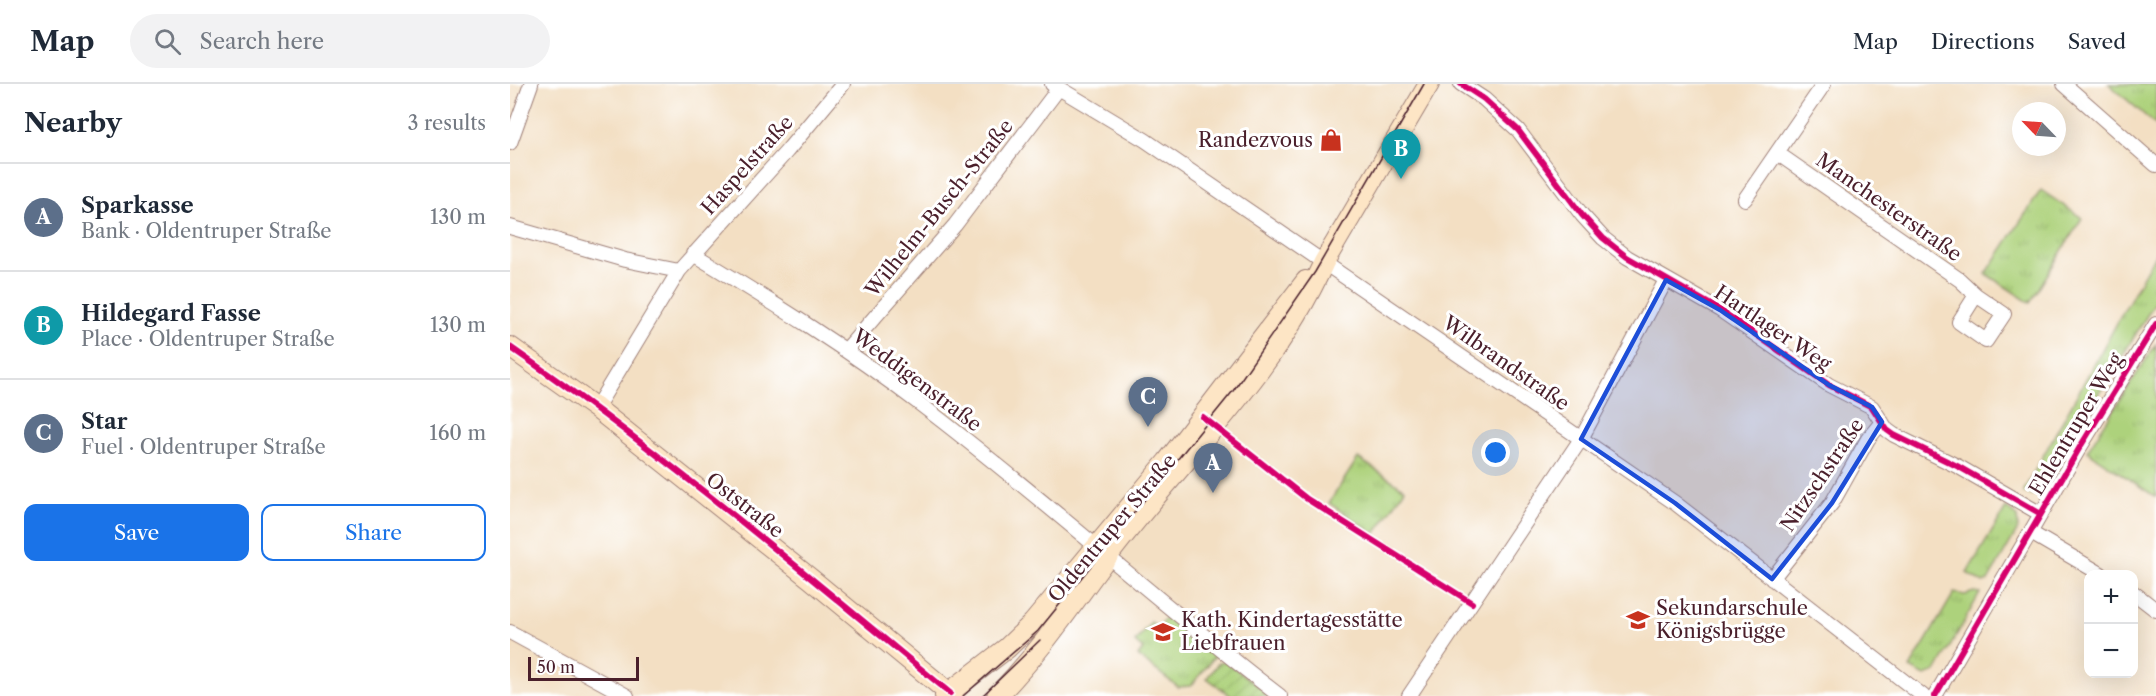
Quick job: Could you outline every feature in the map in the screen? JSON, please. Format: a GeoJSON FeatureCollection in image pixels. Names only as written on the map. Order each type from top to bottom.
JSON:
{"type":"FeatureCollection","features":[{"type":"Feature","properties":{"kind":"street"},"geometry":{"type":"LineString","coordinates":[[510,143],[531,84]]}},
{"type":"Feature","properties":{"kind":"street","name":"Haspelstraße"},"geometry":{"type":"LineString","coordinates":[[596,408],[680,271],[787,151],[843,84]]}},
{"type":"Feature","properties":{"kind":"street","name":"Oldentruper Straße"},"geometry":{"type":"LineString","coordinates":[[997,696],[1064,619],[1102,553],[1291,296],[1324,261],[1429,84]]}},
{"type":"Feature","properties":{"kind":"street","name":"Hartlager Weg"},"geometry":{"type":"LineString","coordinates":[[1461,84],[1484,99],[1518,130],[1582,215],[1603,238],[1627,257],[1720,310],[1828,385],[1872,407],[1894,435],[1959,467],[2041,514]]}},
{"type":"Feature","properties":{"kind":"street"},"geometry":{"type":"LineString","coordinates":[[1745,199],[1824,84]]}},
{"type":"Feature","properties":{"kind":"street"},"geometry":{"type":"LineString","coordinates":[[2064,84],[2156,165]]}},
{"type":"Feature","properties":{"kind":"street","name":"Wilbrandstraße"},"geometry":{"type":"LineString","coordinates":[[1056,86],[1145,140],[1675,503],[1923,696]]}},
{"type":"Feature","properties":{"kind":"street","name":"Wilhelm-Busch-Straße"},"geometry":{"type":"LineString","coordinates":[[846,350],[955,225],[1056,86]]}},
{"type":"Feature","properties":{"kind":"street","name":"Manchesterstraße"},"geometry":{"type":"LineString","coordinates":[[1777,153],[1960,280],[1976,295]]}},
{"type":"Feature","properties":{"kind":"street"},"geometry":{"type":"LineString","coordinates":[[510,227],[626,260],[680,271]]}},
{"type":"Feature","properties":{"kind":"street","name":"Weddigenstraße"},"geometry":{"type":"LineString","coordinates":[[693,254],[846,350],[965,438],[1102,553],[1280,696]]}},
{"type":"Feature","properties":{"kind":"street"},"geometry":{"type":"LineString","coordinates":[[1410,696],[1581,439],[1666,279]]}},
{"type":"Feature","properties":{"kind":"street","name":"Ehlentruper Weg"},"geometry":{"type":"LineString","coordinates":[[1935,696],[2041,514],[2156,324]]}},
{"type":"Feature","properties":{"kind":"street","name":"Oststraße"},"geometry":{"type":"LineString","coordinates":[[510,347],[596,408],[812,579],[949,695]]}},
{"type":"Feature","properties":{"kind":"street","name":"Nitzschstraße"},"geometry":{"type":"LineString","coordinates":[[1772,579],[1832,503],[1868,439],[1882,422]]}},
{"type":"Feature","properties":{"kind":"street"},"geometry":{"type":"LineString","coordinates":[[2031,533],[2094,570]]}},
{"type":"Feature","properties":{"kind":"street","name":"Oldentruper Straße"},"geometry":{"type":"LineString","coordinates":[[949,695],[1020,636],[1102,553]]}},
{"type":"Feature","properties":{"kind":"street"},"geometry":{"type":"LineString","coordinates":[[2138,596],[2156,609]]}},
{"type":"Feature","properties":{"kind":"street"},"geometry":{"type":"LineString","coordinates":[[510,632],[627,696]]}},
{"type":"Feature","properties":{"kind":"highlighted area"},"geometry":{"type":"Polygon","coordinates":[[[1666,280],[1720,310],[1829,385],[1872,407],[1882,422],[1832,503],[1772,579],[1675,503],[1581,439],[1666,280]]]}},
{"type":"Feature","properties":{"kind":"green space"},"geometry":{"type":"Polygon","coordinates":[[[2109,84],[2156,84],[2156,125],[2109,84]]]}},
{"type":"Feature","properties":{"kind":"green space"},"geometry":{"type":"Polygon","coordinates":[[[2041,190],[2082,218],[2030,303],[1986,274],[2041,190]]]}},
{"type":"Feature","properties":{"kind":"green space"},"geometry":{"type":"Polygon","coordinates":[[[2156,253],[2156,301],[2038,493],[2031,495],[2023,492],[2156,253]]]}},
{"type":"Feature","properties":{"kind":"green space"},"geometry":{"type":"Polygon","coordinates":[[[2156,344],[2156,497],[2087,451],[2156,344]]]}},
{"type":"Feature","properties":{"kind":"green space"},"geometry":{"type":"Polygon","coordinates":[[[1358,458],[1405,489],[1375,534],[1329,503],[1358,458]]]}},
{"type":"Feature","properties":{"kind":"green space"},"geometry":{"type":"Polygon","coordinates":[[[2006,508],[2017,516],[2018,529],[1988,581],[1983,583],[1967,573],[2006,508]]]}},
{"type":"Feature","properties":{"kind":"green space"},"geometry":{"type":"Polygon","coordinates":[[[1954,593],[1965,595],[1980,593],[1936,672],[1925,676],[1910,668],[1954,593]]]}},
{"type":"Feature","properties":{"kind":"green space"},"geometry":{"type":"Polygon","coordinates":[[[1169,613],[1218,652],[1191,686],[1178,687],[1138,656],[1143,649],[1135,642],[1151,622],[1158,627],[1169,613]]]}},
{"type":"Feature","properties":{"kind":"green space"},"geometry":{"type":"Polygon","coordinates":[[[1225,661],[1271,696],[1231,696],[1207,678],[1218,663],[1225,661]]]}},
{"type":"Feature","properties":{"kind":"tram line"},"geometry":{"type":"LineString","coordinates":[[963,696],[1038,631],[1233,391],[1315,272],[1424,84]]}},
{"type":"Feature","properties":{"kind":"tram line"},"geometry":{"type":"LineString","coordinates":[[982,696],[1040,640]]}},
{"type":"Feature","properties":{"kind":"cycle path"},"geometry":{"type":"LineString","coordinates":[[1461,84],[1484,99],[1518,130],[1582,215],[1603,238],[1627,257],[1720,310],[1829,385],[1872,407],[1887,430],[1894,435],[1959,467],[2041,514]]}},
{"type":"Feature","properties":{"kind":"cycle path"},"geometry":{"type":"LineString","coordinates":[[1935,696],[2080,447],[2156,324]]}},
{"type":"Feature","properties":{"kind":"cycle path"},"geometry":{"type":"LineString","coordinates":[[510,347],[567,387],[678,472],[788,559],[950,693]]}},
{"type":"Feature","properties":{"kind":"cycle path"},"geometry":{"type":"LineString","coordinates":[[1203,417],[1307,499],[1472,603]]}},
{"type":"Feature","properties":{"kind":"place","name":"Randezvous"},"geometry":{"type":"Point","coordinates":[1331,140]}},
{"type":"Feature","properties":{"kind":"place","name":"Hildegard Fasse"},"geometry":{"type":"Point","coordinates":[1401,179]}},
{"type":"Feature","properties":{"kind":"place","name":"Star"},"geometry":{"type":"Point","coordinates":[1148,427]}},
{"type":"Feature","properties":{"kind":"place","name":"Sparkasse"},"geometry":{"type":"Point","coordinates":[1213,493]}},
{"type":"Feature","properties":{"kind":"place","name":"Sekundarschule Königsbrügge"},"geometry":{"type":"Point","coordinates":[1638,620]}},
{"type":"Feature","properties":{"kind":"place","name":"Kath. Kindertagesstätte Liebfrauen"},"geometry":{"type":"Point","coordinates":[1163,632]}}]}
